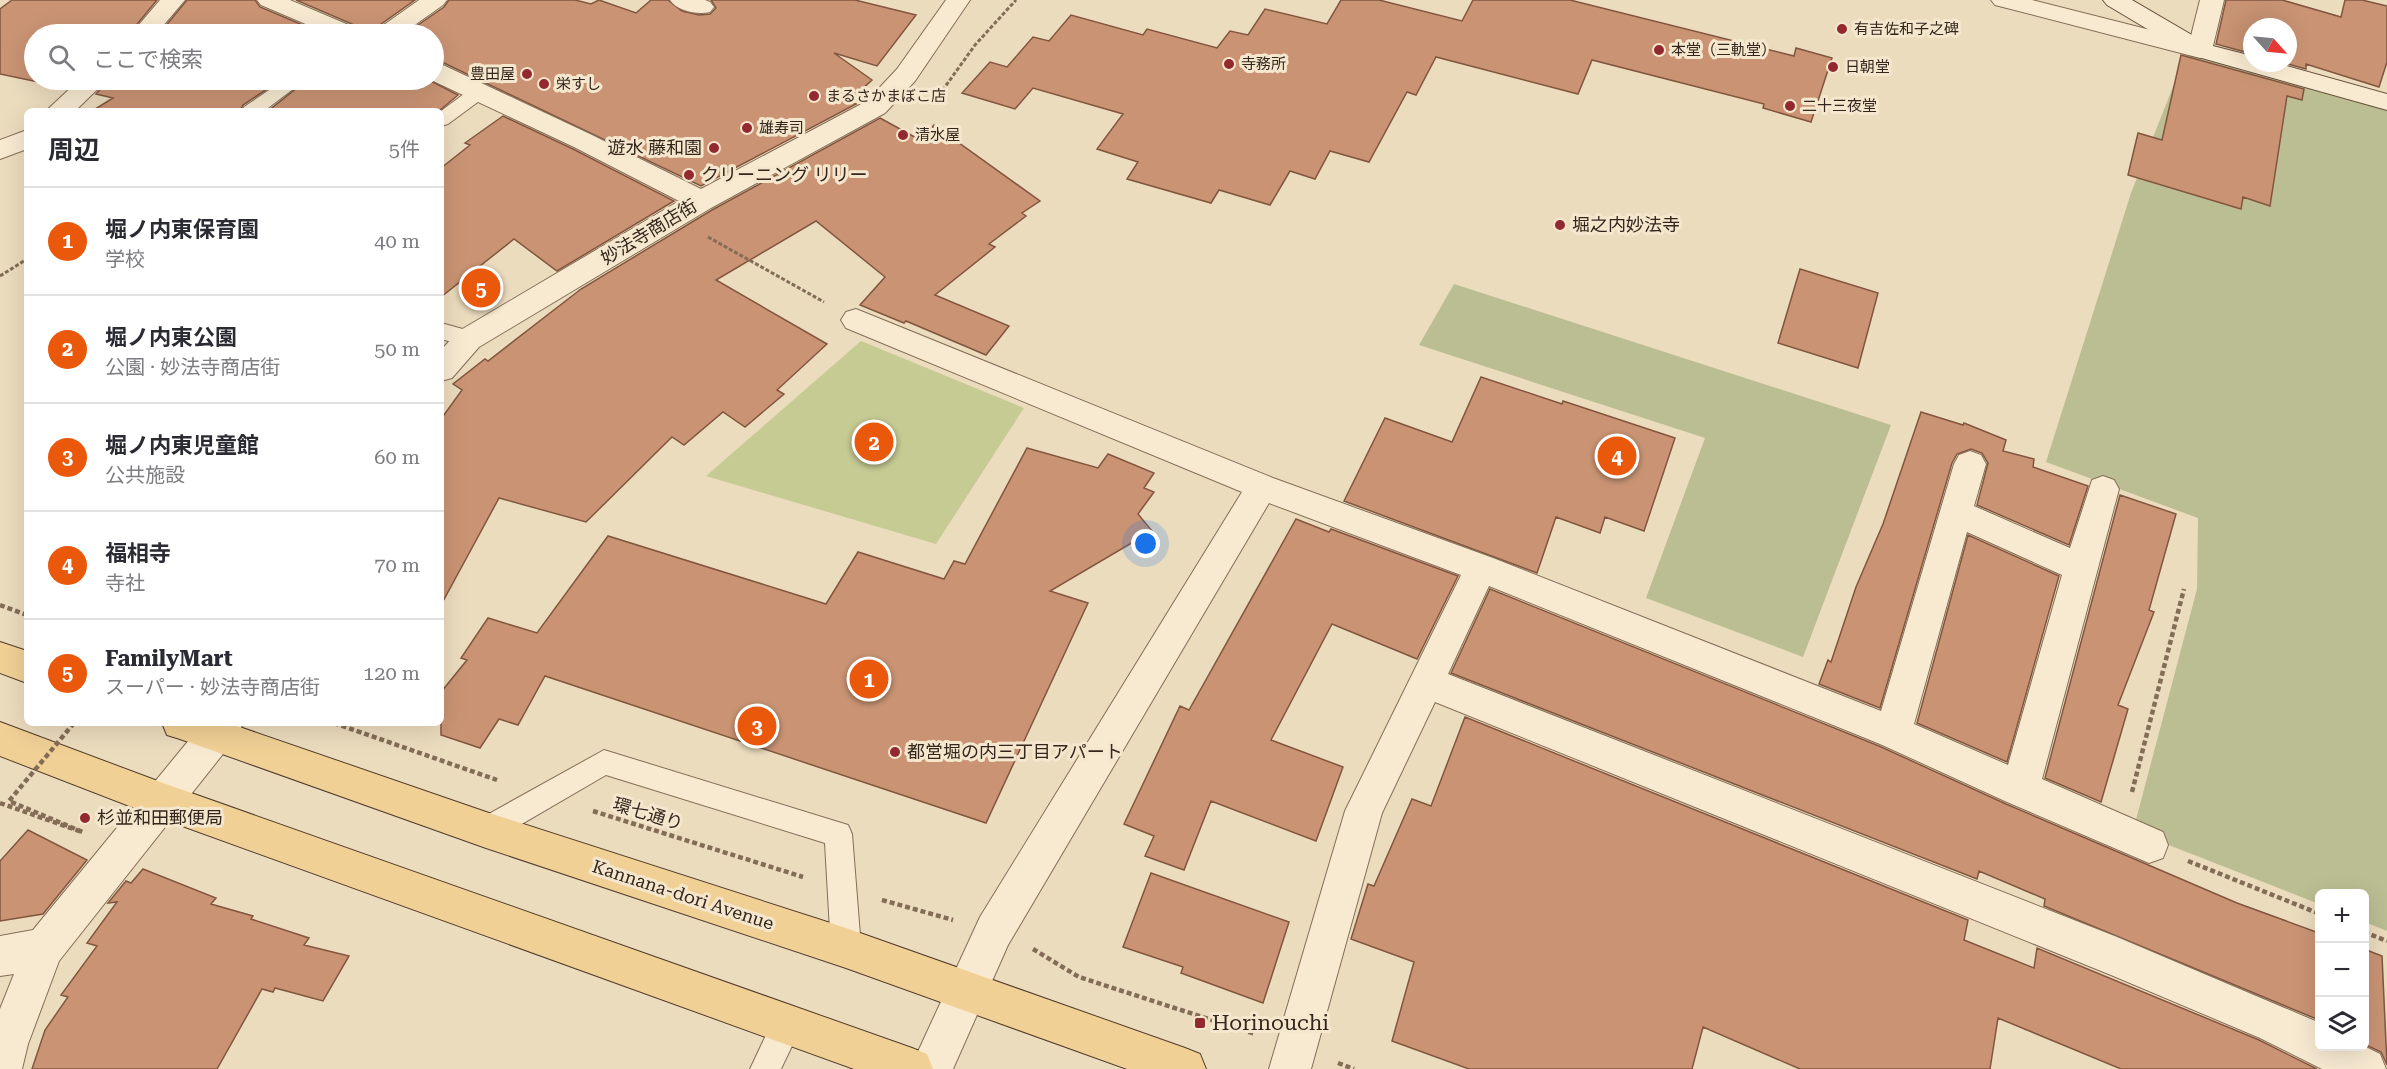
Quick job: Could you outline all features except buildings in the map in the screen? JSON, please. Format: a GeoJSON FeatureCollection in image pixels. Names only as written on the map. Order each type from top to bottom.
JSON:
{"type":"FeatureCollection","features":[{"type":"Feature","properties":{"kind":"main road"},"geometry":{"type":"LineString","coordinates":[[0,657],[24,666]]}},
{"type":"Feature","properties":{"kind":"main road","name":"Kannana-dori Avenue"},"geometry":{"type":"LineString","coordinates":[[197,726],[220,730],[486,830],[846,948],[1185,1069]]}},
{"type":"Feature","properties":{"kind":"main road"},"geometry":{"type":"LineString","coordinates":[[0,739],[163,801],[912,1069]]}},
{"type":"Feature","properties":{"kind":"street"},"geometry":{"type":"LineString","coordinates":[[152,24],[172,0]]}},
{"type":"Feature","properties":{"kind":"street"},"geometry":{"type":"LineString","coordinates":[[269,0],[325,24]]}},
{"type":"Feature","properties":{"kind":"street"},"geometry":{"type":"LineString","coordinates":[[401,24],[435,0]]}},
{"type":"Feature","properties":{"kind":"street","name":"妙法寺商店街"},"geometry":{"type":"LineString","coordinates":[[444,367],[469,339],[701,201],[876,107],[906,75],[958,0]]}},
{"type":"Feature","properties":{"kind":"street"},"geometry":{"type":"LineString","coordinates":[[2003,0],[2200,50],[2387,102]]}},
{"type":"Feature","properties":{"kind":"street"},"geometry":{"type":"LineString","coordinates":[[2115,0],[2200,50]]}},
{"type":"Feature","properties":{"kind":"street"},"geometry":{"type":"LineString","coordinates":[[2200,50],[2212,0]]}},
{"type":"Feature","properties":{"kind":"street"},"geometry":{"type":"LineString","coordinates":[[444,76],[583,141],[701,201]]}},
{"type":"Feature","properties":{"kind":"street"},"geometry":{"type":"LineString","coordinates":[[62,108],[83,90]]}},
{"type":"Feature","properties":{"kind":"street"},"geometry":{"type":"LineString","coordinates":[[0,150],[24,140]]}},
{"type":"Feature","properties":{"kind":"street"},"geometry":{"type":"LineString","coordinates":[[856,320],[1262,487],[1481,568],[1893,732],[2135,839]]}},
{"type":"Feature","properties":{"kind":"street"},"geometry":{"type":"LineString","coordinates":[[1893,732],[1970,464]]}},
{"type":"Feature","properties":{"kind":"street"},"geometry":{"type":"LineString","coordinates":[[931,1069],[965,990],[994,931],[1262,487]]}},
{"type":"Feature","properties":{"kind":"street"},"geometry":{"type":"LineString","coordinates":[[2020,790],[2103,489]]}},
{"type":"Feature","properties":{"kind":"street"},"geometry":{"type":"LineString","coordinates":[[1956,513],[2081,568]]}},
{"type":"Feature","properties":{"kind":"street"},"geometry":{"type":"LineString","coordinates":[[1293,1058],[1364,811],[1481,568]]}},
{"type":"Feature","properties":{"kind":"street"},"geometry":{"type":"LineString","coordinates":[[1426,682],[2117,957],[2275,1023],[2315,1043]]}},
{"type":"Feature","properties":{"kind":"street"},"geometry":{"type":"LineString","coordinates":[[1,1069],[7,1044],[44,948],[220,730]]}},
{"type":"Feature","properties":{"kind":"street"},"geometry":{"type":"LineString","coordinates":[[0,956],[44,948]]}},
{"type":"Feature","properties":{"kind":"street"},"geometry":{"type":"LineString","coordinates":[[2330,1051],[2365,1069]]}},
{"type":"Feature","properties":{"kind":"lane"},"geometry":{"type":"LineString","coordinates":[[255,108],[281,90]]}},
{"type":"Feature","properties":{"kind":"lane"},"geometry":{"type":"LineString","coordinates":[[444,118],[479,92]]}},
{"type":"Feature","properties":{"kind":"lane"},"geometry":{"type":"LineString","coordinates":[[444,332],[469,339]]}},
{"type":"Feature","properties":{"kind":"lane"},"geometry":{"type":"LineString","coordinates":[[486,830],[604,762],[838,834],[846,948]]}},
{"type":"Feature","properties":{"kind":"lane"},"geometry":{"type":"LineString","coordinates":[[765,1069],[787,1025]]}},
{"type":"Feature","properties":{"kind":"path"},"geometry":{"type":"LineString","coordinates":[[931,89],[942,91],[975,45],[1016,0]]}},
{"type":"Feature","properties":{"kind":"path"},"geometry":{"type":"LineString","coordinates":[[674,218],[856,320]]}},
{"type":"Feature","properties":{"kind":"path"},"geometry":{"type":"LineString","coordinates":[[0,276],[24,262]]}},
{"type":"Feature","properties":{"kind":"path"},"geometry":{"type":"LineString","coordinates":[[2184,588],[2135,839],[2315,912]]}},
{"type":"Feature","properties":{"kind":"path"},"geometry":{"type":"LineString","coordinates":[[0,605],[24,614]]}},
{"type":"Feature","properties":{"kind":"path"},"geometry":{"type":"LineString","coordinates":[[72,726],[9,801],[85,833]]}},
{"type":"Feature","properties":{"kind":"path","name":"環七通り"},"geometry":{"type":"LineString","coordinates":[[343,726],[545,796],[842,889],[994,931],[1026,944],[1079,977],[1293,1058],[1354,1069]]}},
{"type":"Feature","properties":{"kind":"path"},"geometry":{"type":"LineString","coordinates":[[0,803],[124,848]]}},
{"type":"Feature","properties":{"kind":"path"},"geometry":{"type":"LineString","coordinates":[[2369,934],[2387,941]]}},
{"type":"Feature","properties":{"kind":"green space"},"geometry":{"type":"Polygon","coordinates":[[[2186,54],[2243,69],[2243,72],[2253,72],[2387,108],[2387,931],[2369,924],[2369,889],[2315,889],[2315,902],[2133,831],[2197,589],[2198,518],[2046,462],[2131,193],[2186,54]]]}},
{"type":"Feature","properties":{"kind":"green space"},"geometry":{"type":"Polygon","coordinates":[[[1454,284],[1891,425],[1803,657],[1646,598],[1705,438],[1419,345],[1454,284]]]}},
{"type":"Feature","properties":{"kind":"green space"},"geometry":{"type":"Polygon","coordinates":[[[861,341],[1024,408],[936,544],[706,476],[861,341]]]}},
{"type":"Feature","properties":{"kind":"place","name":"有吉佐和子之碑"},"geometry":{"type":"Point","coordinates":[1842,29]}},
{"type":"Feature","properties":{"kind":"place","name":"本堂（三軌堂）"},"geometry":{"type":"Point","coordinates":[1659,50]}},
{"type":"Feature","properties":{"kind":"place","name":"寺務所"},"geometry":{"type":"Point","coordinates":[1229,64]}},
{"type":"Feature","properties":{"kind":"place","name":"日朝堂"},"geometry":{"type":"Point","coordinates":[1833,67]}},
{"type":"Feature","properties":{"kind":"place","name":"豊田屋"},"geometry":{"type":"Point","coordinates":[527,74]}},
{"type":"Feature","properties":{"kind":"place","name":"栄すし"},"geometry":{"type":"Point","coordinates":[544,84]}},
{"type":"Feature","properties":{"kind":"place","name":"まるさかまぼこ店"},"geometry":{"type":"Point","coordinates":[814,96]}},
{"type":"Feature","properties":{"kind":"place","name":"二十三夜堂"},"geometry":{"type":"Point","coordinates":[1790,106]}},
{"type":"Feature","properties":{"kind":"place","name":"雄寿司"},"geometry":{"type":"Point","coordinates":[747,128]}},
{"type":"Feature","properties":{"kind":"place","name":"清水屋"},"geometry":{"type":"Point","coordinates":[903,135]}},
{"type":"Feature","properties":{"kind":"place","name":"遊水 藤和園"},"geometry":{"type":"Point","coordinates":[714,148]}},
{"type":"Feature","properties":{"kind":"place","name":"クリーニング リリー"},"geometry":{"type":"Point","coordinates":[689,175]}},
{"type":"Feature","properties":{"kind":"place","name":"堀之内妙法寺"},"geometry":{"type":"Point","coordinates":[1560,225]}},
{"type":"Feature","properties":{"kind":"place","name":"FamilyMart"},"geometry":{"type":"Point","coordinates":[481,288]}},
{"type":"Feature","properties":{"kind":"place","name":"堀ノ内東公園"},"geometry":{"type":"Point","coordinates":[874,442]}},
{"type":"Feature","properties":{"kind":"place","name":"福相寺"},"geometry":{"type":"Point","coordinates":[1617,456]}},
{"type":"Feature","properties":{"kind":"place","name":"堀ノ内東保育園"},"geometry":{"type":"Point","coordinates":[869,679]}},
{"type":"Feature","properties":{"kind":"place","name":"堀ノ内東児童館"},"geometry":{"type":"Point","coordinates":[757,726]}},
{"type":"Feature","properties":{"kind":"place","name":"都営堀の内三丁目アパート"},"geometry":{"type":"Point","coordinates":[895,752]}},
{"type":"Feature","properties":{"kind":"place","name":"杉並和田郵便局"},"geometry":{"type":"Point","coordinates":[85,818]}},
{"type":"Feature","properties":{"kind":"place","name":"Horinouchi"},"geometry":{"type":"Point","coordinates":[1200,1023]}}]}
